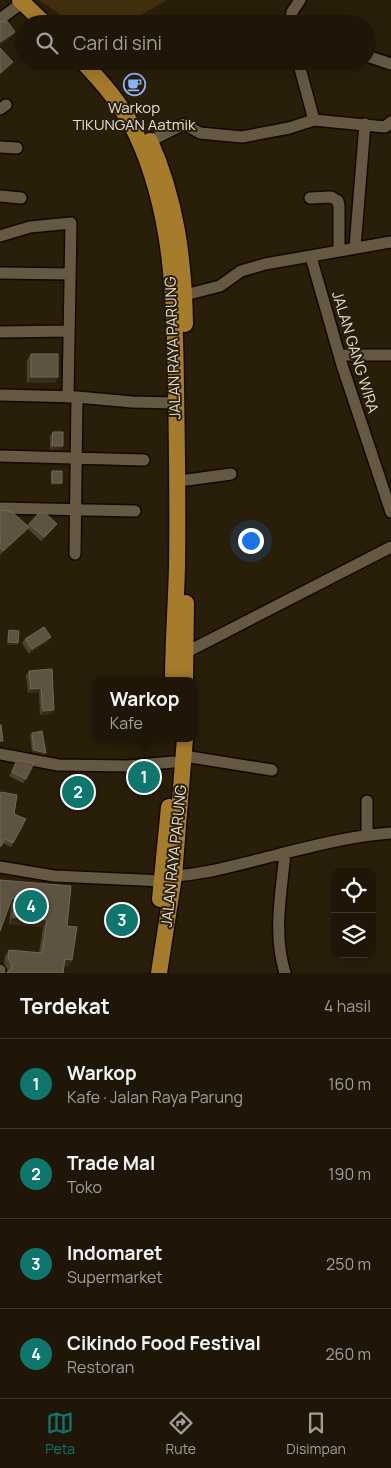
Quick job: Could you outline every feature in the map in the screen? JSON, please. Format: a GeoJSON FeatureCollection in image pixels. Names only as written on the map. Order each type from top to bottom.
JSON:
{"type":"FeatureCollection","features":[{"type":"Feature","properties":{"kind":"highway"},"geometry":{"type":"LineString","coordinates":[[26,1],[38,15]]}},
{"type":"Feature","properties":{"kind":"highway"},"geometry":{"type":"LineString","coordinates":[[26,1],[46,15]]}},
{"type":"Feature","properties":{"kind":"highway","name":"JALAN RAYA PARUNG"},"geometry":{"type":"LineString","coordinates":[[91,70],[103,82],[136,134],[158,194],[168,242],[185,295],[187,480],[179,656],[175,677]]}},
{"type":"Feature","properties":{"kind":"highway","name":"JALAN RAYA PARUNG"},"geometry":{"type":"LineString","coordinates":[[102,70],[134,112],[150,141],[162,168],[180,244],[176,269],[175,319],[177,568],[179,656],[184,677]]}},
{"type":"Feature","properties":{"kind":"highway","name":"JALAN RAYA PARUNG"},"geometry":{"type":"LineString","coordinates":[[175,742],[178,759]]}},
{"type":"Feature","properties":{"kind":"highway","name":"JALAN RAYA PARUNG"},"geometry":{"type":"LineString","coordinates":[[159,973],[178,759],[184,742]]}},
{"type":"Feature","properties":{"kind":"highway","name":"JALAN RAYA PARUNG"},"geometry":{"type":"LineString","coordinates":[[149,973],[168,879]]}},
{"type":"Feature","properties":{"kind":"street"},"geometry":{"type":"LineString","coordinates":[[292,15],[300,0]]}},
{"type":"Feature","properties":{"kind":"street"},"geometry":{"type":"LineString","coordinates":[[0,19],[26,1]]}},
{"type":"Feature","properties":{"kind":"street"},"geometry":{"type":"LineString","coordinates":[[376,59],[391,64]]}},
{"type":"Feature","properties":{"kind":"street"},"geometry":{"type":"LineString","coordinates":[[300,70],[314,120]]}},
{"type":"Feature","properties":{"kind":"street"},"geometry":{"type":"LineString","coordinates":[[150,141],[184,124],[200,133],[242,137],[289,128],[314,120],[385,126],[391,122]]}},
{"type":"Feature","properties":{"kind":"street"},"geometry":{"type":"LineString","coordinates":[[355,247],[365,124]]}},
{"type":"Feature","properties":{"kind":"street"},"geometry":{"type":"LineString","coordinates":[[0,147],[17,148]]}},
{"type":"Feature","properties":{"kind":"street"},"geometry":{"type":"LineString","coordinates":[[0,196],[21,198]]}},
{"type":"Feature","properties":{"kind":"street"},"geometry":{"type":"LineString","coordinates":[[310,198],[331,197],[338,201],[339,250]]}},
{"type":"Feature","properties":{"kind":"street"},"geometry":{"type":"LineString","coordinates":[[0,236],[30,227],[71,223],[69,331],[76,458],[75,554]]}},
{"type":"Feature","properties":{"kind":"street"},"geometry":{"type":"LineString","coordinates":[[185,295],[220,286],[235,275],[251,268],[278,261],[312,257],[339,250],[391,242]]}},
{"type":"Feature","properties":{"kind":"street","name":"JALAN GANG WIRA"},"geometry":{"type":"LineString","coordinates":[[312,257],[339,355],[391,512]]}},
{"type":"Feature","properties":{"kind":"street"},"geometry":{"type":"LineString","coordinates":[[0,273],[70,274]]}},
{"type":"Feature","properties":{"kind":"street"},"geometry":{"type":"LineString","coordinates":[[0,332],[69,331]]}},
{"type":"Feature","properties":{"kind":"street"},"geometry":{"type":"LineString","coordinates":[[339,355],[391,354]]}},
{"type":"Feature","properties":{"kind":"street"},"geometry":{"type":"LineString","coordinates":[[0,395],[176,403]]}},
{"type":"Feature","properties":{"kind":"street"},"geometry":{"type":"LineString","coordinates":[[0,456],[144,460]]}},
{"type":"Feature","properties":{"kind":"street"},"geometry":{"type":"LineString","coordinates":[[187,480],[231,474]]}},
{"type":"Feature","properties":{"kind":"street"},"geometry":{"type":"LineString","coordinates":[[0,508],[135,511]]}},
{"type":"Feature","properties":{"kind":"street"},"geometry":{"type":"LineString","coordinates":[[179,656],[391,547]]}},
{"type":"Feature","properties":{"kind":"street"},"geometry":{"type":"LineString","coordinates":[[0,754],[58,765],[128,766],[178,759],[272,770]]}},
{"type":"Feature","properties":{"kind":"street"},"geometry":{"type":"LineString","coordinates":[[366,835],[367,801]]}},
{"type":"Feature","properties":{"kind":"street"},"geometry":{"type":"LineString","coordinates":[[0,867],[54,876],[168,879],[205,874],[231,866],[366,835],[391,832]]}},
{"type":"Feature","properties":{"kind":"street"},"geometry":{"type":"LineString","coordinates":[[285,973],[279,945],[278,923],[286,854]]}},
{"type":"Feature","properties":{"kind":"shaded area"},"geometry":{"type":"Polygon","coordinates":[[[39,0],[167,0],[141,15],[61,15],[39,0]]]}},
{"type":"Feature","properties":{"kind":"building"},"geometry":{"type":"Polygon","coordinates":[[[0,21],[7,21],[15,32],[0,42],[0,21]]]}},
{"type":"Feature","properties":{"kind":"building"},"geometry":{"type":"Polygon","coordinates":[[[0,48],[13,62],[0,73],[0,48]]]}},
{"type":"Feature","properties":{"kind":"building"},"geometry":{"type":"Polygon","coordinates":[[[31,354],[58,354],[58,377],[31,377],[31,354]]]}},
{"type":"Feature","properties":{"kind":"building"},"geometry":{"type":"Polygon","coordinates":[[[53,432],[63,432],[63,446],[52,446],[53,432]]]}},
{"type":"Feature","properties":{"kind":"building"},"geometry":{"type":"Polygon","coordinates":[[[52,471],[62,471],[62,483],[52,483],[52,471]]]}},
{"type":"Feature","properties":{"kind":"building"},"geometry":{"type":"Polygon","coordinates":[[[0,510],[12,512],[29,527],[3,551],[0,547],[0,510]]]}},
{"type":"Feature","properties":{"kind":"building"},"geometry":{"type":"Polygon","coordinates":[[[40,512],[44,512],[57,524],[44,537],[29,524],[40,512]]]}},
{"type":"Feature","properties":{"kind":"building"},"geometry":{"type":"Polygon","coordinates":[[[44,627],[51,637],[32,649],[25,639],[44,627]]]}},
{"type":"Feature","properties":{"kind":"building"},"geometry":{"type":"Polygon","coordinates":[[[9,630],[19,631],[18,643],[8,642],[9,630]]]}},
{"type":"Feature","properties":{"kind":"building"},"geometry":{"type":"Polygon","coordinates":[[[52,669],[54,710],[43,711],[41,688],[31,689],[29,671],[52,669]]]}},
{"type":"Feature","properties":{"kind":"building"},"geometry":{"type":"Polygon","coordinates":[[[1,725],[3,741],[0,741],[1,725]]]}},
{"type":"Feature","properties":{"kind":"building"},"geometry":{"type":"Polygon","coordinates":[[[42,731],[46,753],[34,750],[32,733],[42,731]]]}},
{"type":"Feature","properties":{"kind":"building"},"geometry":{"type":"Polygon","coordinates":[[[17,760],[34,763],[26,779],[12,772],[17,760]]]}},
{"type":"Feature","properties":{"kind":"building"},"geometry":{"type":"Polygon","coordinates":[[[1,792],[17,795],[14,814],[26,819],[13,843],[5,839],[0,846],[0,799],[1,792]]]}},
{"type":"Feature","properties":{"kind":"building"},"geometry":{"type":"Polygon","coordinates":[[[0,880],[71,886],[67,926],[77,927],[72,960],[65,959],[63,973],[7,973],[12,965],[8,958],[9,950],[42,953],[47,920],[13,917],[15,899],[12,898],[0,931],[0,880]]]}},
{"type":"Feature","properties":{"kind":"place","name":"Warkop TIKUNGAN Aatmik"},"geometry":{"type":"Point","coordinates":[134,85]}},
{"type":"Feature","properties":{"kind":"place","name":"Warkop"},"geometry":{"type":"Point","coordinates":[144,777]}},
{"type":"Feature","properties":{"kind":"place","name":"Trade Mal"},"geometry":{"type":"Point","coordinates":[78,792]}},
{"type":"Feature","properties":{"kind":"place","name":"Cikindo Food Festival"},"geometry":{"type":"Point","coordinates":[31,906]}},
{"type":"Feature","properties":{"kind":"place","name":"Indomaret"},"geometry":{"type":"Point","coordinates":[122,920]}}]}
